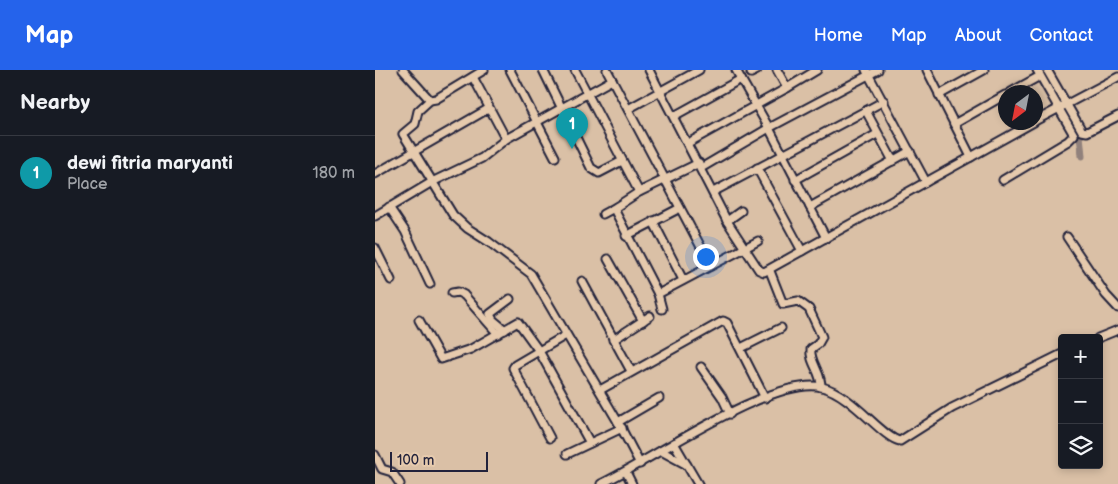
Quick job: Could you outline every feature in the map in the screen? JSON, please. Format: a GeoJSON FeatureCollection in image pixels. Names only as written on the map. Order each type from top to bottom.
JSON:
{"type":"FeatureCollection","features":[{"type":"Feature","properties":{"kind":"street"},"geometry":{"type":"LineString","coordinates":[[403,70],[430,100]]}},
{"type":"Feature","properties":{"kind":"street"},"geometry":{"type":"LineString","coordinates":[[484,70],[436,99],[430,100],[418,111],[415,124],[403,134],[453,214],[467,228],[531,274],[600,390],[640,464]]}},
{"type":"Feature","properties":{"kind":"street"},"geometry":{"type":"LineString","coordinates":[[510,70],[555,157]]}},
{"type":"Feature","properties":{"kind":"street"},"geometry":{"type":"LineString","coordinates":[[543,70],[594,171],[599,173],[622,161]]}},
{"type":"Feature","properties":{"kind":"street"},"geometry":{"type":"LineString","coordinates":[[575,70],[639,192]]}},
{"type":"Feature","properties":{"kind":"street"},"geometry":{"type":"LineString","coordinates":[[607,70],[711,266]]}},
{"type":"Feature","properties":{"kind":"street"},"geometry":{"type":"LineString","coordinates":[[649,70],[727,220],[759,270],[764,272],[769,271],[1020,130]]}},
{"type":"Feature","properties":{"kind":"street"},"geometry":{"type":"LineString","coordinates":[[628,109],[687,73],[699,70]]}},
{"type":"Feature","properties":{"kind":"street"},"geometry":{"type":"LineString","coordinates":[[736,70],[783,154],[825,238]]}},
{"type":"Feature","properties":{"kind":"street"},"geometry":{"type":"LineString","coordinates":[[777,70],[787,88]]}},
{"type":"Feature","properties":{"kind":"street"},"geometry":{"type":"LineString","coordinates":[[688,143],[817,70]]}},
{"type":"Feature","properties":{"kind":"street"},"geometry":{"type":"LineString","coordinates":[[603,214],[639,192],[700,166],[867,72],[879,70]]}},
{"type":"Feature","properties":{"kind":"street"},"geometry":{"type":"LineString","coordinates":[[927,70],[971,157]]}},
{"type":"Feature","properties":{"kind":"street"},"geometry":{"type":"LineString","coordinates":[[939,94],[984,70]]}},
{"type":"Feature","properties":{"kind":"street"},"geometry":{"type":"LineString","coordinates":[[1003,180],[1074,136],[1050,71]]}},
{"type":"Feature","properties":{"kind":"street"},"geometry":{"type":"LineString","coordinates":[[867,72],[885,101],[926,182]]}},
{"type":"Feature","properties":{"kind":"street"},"geometry":{"type":"LineString","coordinates":[[1021,85],[1039,73],[1084,132],[1118,116]]}},
{"type":"Feature","properties":{"kind":"street"},"geometry":{"type":"LineString","coordinates":[[473,77],[506,139]]}},
{"type":"Feature","properties":{"kind":"street"},"geometry":{"type":"LineString","coordinates":[[1043,117],[1118,77]]}},
{"type":"Feature","properties":{"kind":"street"},"geometry":{"type":"LineString","coordinates":[[674,116],[741,79]]}},
{"type":"Feature","properties":{"kind":"street"},"geometry":{"type":"LineString","coordinates":[[375,216],[432,182],[482,158],[506,139],[612,80]]}},
{"type":"Feature","properties":{"kind":"street"},"geometry":{"type":"LineString","coordinates":[[953,124],[998,99]]}},
{"type":"Feature","properties":{"kind":"street"},"geometry":{"type":"LineString","coordinates":[[713,192],[885,101]]}},
{"type":"Feature","properties":{"kind":"street"},"geometry":{"type":"LineString","coordinates":[[375,174],[489,109]]}},
{"type":"Feature","properties":{"kind":"street"},"geometry":{"type":"LineString","coordinates":[[866,110],[877,134],[893,161]]}},
{"type":"Feature","properties":{"kind":"street"},"geometry":{"type":"LineString","coordinates":[[795,180],[877,134]]}},
{"type":"Feature","properties":{"kind":"street"},"geometry":{"type":"LineString","coordinates":[[810,207],[910,151]]}},
{"type":"Feature","properties":{"kind":"street"},"geometry":{"type":"LineString","coordinates":[[757,168],[802,251]]}},
{"type":"Feature","properties":{"kind":"street"},"geometry":{"type":"LineString","coordinates":[[389,207],[405,231],[430,284]]}},
{"type":"Feature","properties":{"kind":"street"},"geometry":{"type":"LineString","coordinates":[[616,207],[615,211],[626,236],[658,294],[662,309]]}},
{"type":"Feature","properties":{"kind":"street"},"geometry":{"type":"LineString","coordinates":[[626,236],[680,208]]}},
{"type":"Feature","properties":{"kind":"street"},"geometry":{"type":"LineString","coordinates":[[727,220],[741,211]]}},
{"type":"Feature","properties":{"kind":"street"},"geometry":{"type":"LineString","coordinates":[[653,222],[683,280]]}},
{"type":"Feature","properties":{"kind":"street"},"geometry":{"type":"LineString","coordinates":[[1067,237],[1106,294],[1118,308]]}},
{"type":"Feature","properties":{"kind":"street"},"geometry":{"type":"LineString","coordinates":[[658,294],[758,241]]}},
{"type":"Feature","properties":{"kind":"street"},"geometry":{"type":"LineString","coordinates":[[375,248],[391,280]]}},
{"type":"Feature","properties":{"kind":"street"},"geometry":{"type":"LineString","coordinates":[[608,259],[643,321]]}},
{"type":"Feature","properties":{"kind":"street"},"geometry":{"type":"LineString","coordinates":[[769,271],[783,304],[798,301],[809,308],[822,337],[818,344],[811,349],[810,355],[822,382],[821,387]]}},
{"type":"Feature","properties":{"kind":"street"},"geometry":{"type":"LineString","coordinates":[[582,281],[631,371]]}},
{"type":"Feature","properties":{"kind":"street"},"geometry":{"type":"LineString","coordinates":[[452,293],[458,292],[464,295],[501,332]]}},
{"type":"Feature","properties":{"kind":"street"},"geometry":{"type":"LineString","coordinates":[[501,332],[490,314],[510,299]]}},
{"type":"Feature","properties":{"kind":"street"},"geometry":{"type":"LineString","coordinates":[[613,340],[650,316]]}},
{"type":"Feature","properties":{"kind":"street"},"geometry":{"type":"LineString","coordinates":[[419,320],[441,359],[471,349],[518,322],[539,352],[590,443]]}},
{"type":"Feature","properties":{"kind":"street"},"geometry":{"type":"LineString","coordinates":[[600,390],[723,321],[727,323],[741,348],[765,398]]}},
{"type":"Feature","properties":{"kind":"street"},"geometry":{"type":"LineString","coordinates":[[741,348],[781,328]]}},
{"type":"Feature","properties":{"kind":"street"},"geometry":{"type":"LineString","coordinates":[[1103,336],[1118,330]]}},
{"type":"Feature","properties":{"kind":"street"},"geometry":{"type":"LineString","coordinates":[[550,438],[513,368],[566,335]]}},
{"type":"Feature","properties":{"kind":"street"},"geometry":{"type":"LineString","coordinates":[[601,484],[731,414],[789,389],[821,387],[852,403],[891,437],[900,440],[952,408],[1058,356]]}},
{"type":"Feature","properties":{"kind":"street"},"geometry":{"type":"LineString","coordinates":[[701,367],[722,397],[731,414]]}},
{"type":"Feature","properties":{"kind":"street"},"geometry":{"type":"LineString","coordinates":[[567,454],[620,425],[659,398]]}},
{"type":"Feature","properties":{"kind":"street"},"geometry":{"type":"LineString","coordinates":[[674,443],[698,484]]}},
{"type":"Feature","properties":{"kind":"street"},"geometry":{"type":"LineString","coordinates":[[661,451],[687,465]]}},
{"type":"Feature","properties":{"kind":"street"},"geometry":{"type":"LineString","coordinates":[[375,456],[382,469],[392,472],[400,484]]}},
{"type":"Feature","properties":{"kind":"street"},"geometry":{"type":"LineString","coordinates":[[626,472],[632,484]]}},
{"type":"Feature","properties":{"kind":"waterway"},"geometry":{"type":"LineString","coordinates":[[1045,77],[1080,135],[1082,156]]}},
{"type":"Feature","properties":{"kind":"place","name":"dewi fitria maryanti"},"geometry":{"type":"Point","coordinates":[572,149]}}]}
